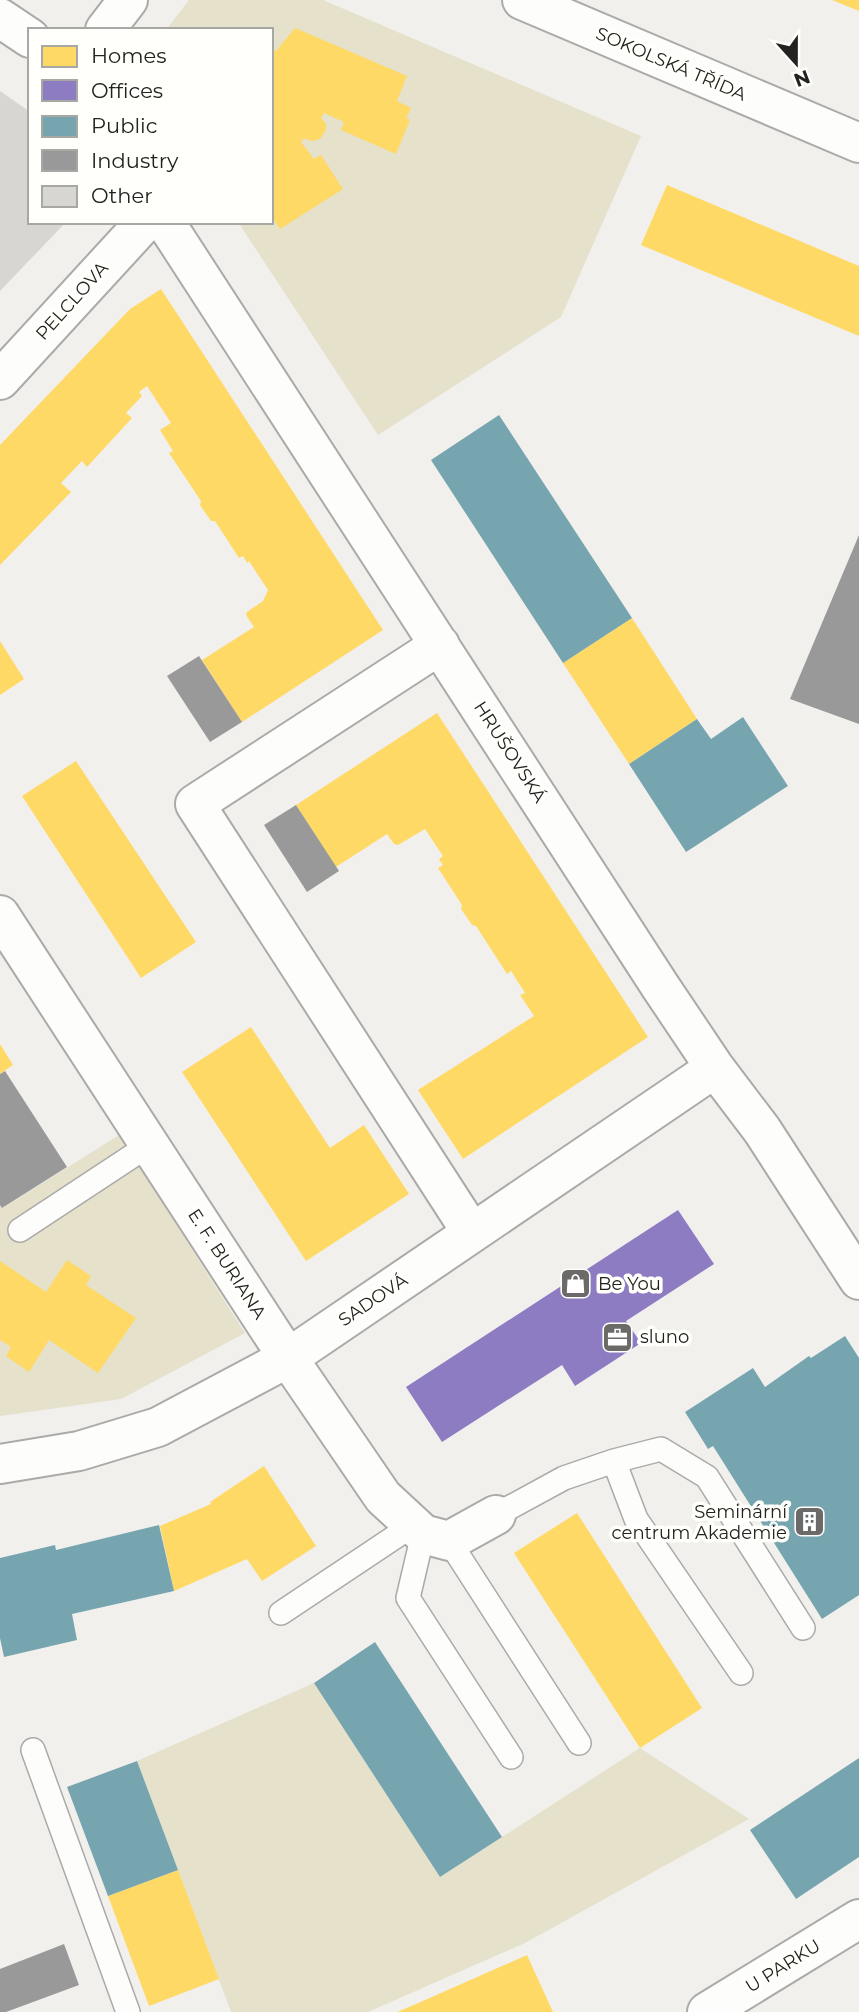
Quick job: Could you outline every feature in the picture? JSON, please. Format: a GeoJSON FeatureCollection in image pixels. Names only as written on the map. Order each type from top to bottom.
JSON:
{"type":"FeatureCollection","features":[{"type":"Feature","properties":{"kind":"street"},"geometry":{"type":"LineString","coordinates":[[107,28],[128,0]]}},
{"type":"Feature","properties":{"kind":"street","name":"SOKOLSKÁ TŘÍDA"},"geometry":{"type":"LineString","coordinates":[[522,0],[859,143]]}},
{"type":"Feature","properties":{"kind":"street"},"geometry":{"type":"LineString","coordinates":[[0,18],[28,37]]}},
{"type":"Feature","properties":{"kind":"street","name":"PELCLOVA"},"geometry":{"type":"LineString","coordinates":[[0,380],[143,224]]}},
{"type":"Feature","properties":{"kind":"street","name":"HRUŠOVSKÁ"},"geometry":{"type":"LineString","coordinates":[[166,224],[715,1068],[762,1130],[859,1280]]}},
{"type":"Feature","properties":{"kind":"street"},"geometry":{"type":"LineString","coordinates":[[440,645],[195,804],[472,1233]]}},
{"type":"Feature","properties":{"kind":"street","name":"E. F. BURIANA"},"geometry":{"type":"LineString","coordinates":[[0,915],[288,1358],[383,1497],[428,1534]]}},
{"type":"Feature","properties":{"kind":"street","name":"SADOVÁ"},"geometry":{"type":"LineString","coordinates":[[0,1464],[79,1451],[158,1427],[288,1358],[715,1068]]}},
{"type":"Feature","properties":{"kind":"street"},"geometry":{"type":"LineString","coordinates":[[428,1534],[496,1515]]}},
{"type":"Feature","properties":{"kind":"street","name":"U PARKU"},"geometry":{"type":"LineString","coordinates":[[707,2012],[859,1919]]}},
{"type":"Feature","properties":{"kind":"lane"},"geometry":{"type":"LineString","coordinates":[[20,1230],[149,1145]]}},
{"type":"Feature","properties":{"kind":"lane"},"geometry":{"type":"LineString","coordinates":[[496,1515],[564,1478],[661,1449],[707,1477],[803,1628]]}},
{"type":"Feature","properties":{"kind":"lane"},"geometry":{"type":"LineString","coordinates":[[614,1461],[636,1519],[741,1673]]}},
{"type":"Feature","properties":{"kind":"lane"},"geometry":{"type":"LineString","coordinates":[[281,1613],[428,1534]]}},
{"type":"Feature","properties":{"kind":"lane"},"geometry":{"type":"LineString","coordinates":[[428,1534],[579,1743]]}},
{"type":"Feature","properties":{"kind":"lane"},"geometry":{"type":"LineString","coordinates":[[428,1534],[408,1598],[511,1757]]}},
{"type":"Feature","properties":{"kind":"lane"},"geometry":{"type":"LineString","coordinates":[[33,1750],[128,2012]]}},
{"type":"Feature","properties":{"kind":"shaded area"},"geometry":{"type":"Polygon","coordinates":[[[189,0],[323,0],[641,136],[561,317],[378,435],[239,224],[273,224],[273,28],[168,28],[189,0]]]}},
{"type":"Feature","properties":{"kind":"shaded area"},"geometry":{"type":"Polygon","coordinates":[[[119,1135],[245,1333],[121,1399],[0,1416],[0,1205],[3,1208],[119,1135]]]}},
{"type":"Feature","properties":{"kind":"shaded area"},"geometry":{"type":"Polygon","coordinates":[[[314,1683],[440,1877],[640,1748],[749,1819],[525,1943],[368,2012],[231,2012],[137,1761],[314,1683]]]}},
{"type":"Feature","properties":{"kind":"building: Homes"},"geometry":{"type":"Polygon","coordinates":[[[832,0],[859,0],[859,11],[832,0]]]}},
{"type":"Feature","properties":{"kind":"building: Homes"},"geometry":{"type":"Polygon","coordinates":[[[295,28],[407,76],[397,101],[411,108],[406,118],[410,120],[396,154],[341,130],[344,122],[324,113],[321,118],[326,124],[326,130],[320,139],[311,141],[304,138],[301,142],[314,159],[321,155],[343,189],[280,229],[273,219],[273,50],[276,51],[295,28]]]}},
{"type":"Feature","properties":{"kind":"building: Homes"},"geometry":{"type":"Polygon","coordinates":[[[667,185],[859,266],[859,336],[641,245],[667,185]]]}},
{"type":"Feature","properties":{"kind":"building: Homes"},"geometry":{"type":"Polygon","coordinates":[[[161,289],[383,630],[242,722],[202,660],[254,627],[246,615],[247,612],[263,601],[268,590],[249,561],[247,563],[243,556],[239,558],[215,521],[211,521],[169,453],[173,451],[160,430],[171,423],[147,386],[139,392],[142,396],[126,413],[132,418],[87,467],[82,461],[61,483],[71,492],[0,565],[0,445],[130,309],[161,289]]]}},
{"type":"Feature","properties":{"kind":"building: Homes"},"geometry":{"type":"Polygon","coordinates":[[[632,618],[697,719],[629,764],[563,663],[632,618]]]}},
{"type":"Feature","properties":{"kind":"building: Homes"},"geometry":{"type":"Polygon","coordinates":[[[0,641],[24,679],[0,695],[0,641]]]}},
{"type":"Feature","properties":{"kind":"building: Homes"},"geometry":{"type":"Polygon","coordinates":[[[437,713],[648,1037],[463,1159],[418,1090],[534,1016],[520,995],[525,993],[511,971],[507,974],[476,926],[472,925],[461,909],[462,905],[438,868],[443,865],[439,859],[443,856],[425,829],[398,845],[394,844],[387,834],[336,867],[296,805],[437,713]]]}},
{"type":"Feature","properties":{"kind":"building: Homes"},"geometry":{"type":"Polygon","coordinates":[[[76,761],[196,942],[141,978],[22,796],[76,761]]]}},
{"type":"Feature","properties":{"kind":"building: Homes"},"geometry":{"type":"Polygon","coordinates":[[[251,1027],[330,1148],[364,1125],[409,1194],[306,1261],[182,1072],[251,1027]]]}},
{"type":"Feature","properties":{"kind":"building: Homes"},"geometry":{"type":"Polygon","coordinates":[[[0,1044],[13,1065],[0,1074],[0,1044]]]}},
{"type":"Feature","properties":{"kind":"building: Homes"},"geometry":{"type":"Polygon","coordinates":[[[67,1260],[91,1276],[86,1285],[136,1318],[98,1373],[49,1340],[29,1372],[6,1356],[11,1347],[0,1340],[0,1261],[46,1292],[67,1260]]]}},
{"type":"Feature","properties":{"kind":"building: Homes"},"geometry":{"type":"Polygon","coordinates":[[[264,1466],[316,1546],[262,1581],[247,1559],[174,1591],[160,1526],[211,1504],[210,1502],[264,1466]]]}},
{"type":"Feature","properties":{"kind":"building: Homes"},"geometry":{"type":"Polygon","coordinates":[[[577,1513],[702,1708],[640,1748],[514,1553],[577,1513]]]}},
{"type":"Feature","properties":{"kind":"building: Homes"},"geometry":{"type":"Polygon","coordinates":[[[178,1870],[219,1979],[149,2006],[108,1896],[178,1870]]]}},
{"type":"Feature","properties":{"kind":"building: Homes"},"geometry":{"type":"Polygon","coordinates":[[[527,1955],[553,2012],[397,2012],[416,2004],[527,1955]]]}},
{"type":"Feature","properties":{"kind":"building: Offices"},"geometry":{"type":"Polygon","coordinates":[[[678,1210],[714,1264],[626,1321],[641,1343],[575,1386],[562,1365],[442,1442],[406,1387],[678,1210]]]}},
{"type":"Feature","properties":{"kind":"building: Public"},"geometry":{"type":"Polygon","coordinates":[[[499,415],[632,618],[563,663],[431,460],[499,415]]]}},
{"type":"Feature","properties":{"kind":"building: Public"},"geometry":{"type":"Polygon","coordinates":[[[743,717],[788,786],[686,852],[629,764],[697,719],[711,739],[743,717]]]}},
{"type":"Feature","properties":{"kind":"building: Public","name":"Seminární centrum Akademie"},"geometry":{"type":"Polygon","coordinates":[[[845,1336],[859,1358],[859,1595],[822,1619],[713,1446],[708,1449],[685,1412],[753,1368],[765,1387],[809,1356],[811,1358],[845,1336]]]}},
{"type":"Feature","properties":{"kind":"building: Public"},"geometry":{"type":"Polygon","coordinates":[[[159,1525],[174,1591],[72,1614],[77,1640],[4,1657],[0,1638],[0,1558],[55,1545],[56,1550],[159,1525]]]}},
{"type":"Feature","properties":{"kind":"building: Public"},"geometry":{"type":"Polygon","coordinates":[[[375,1642],[502,1837],[440,1877],[314,1683],[375,1642]]]}},
{"type":"Feature","properties":{"kind":"building: Public"},"geometry":{"type":"Polygon","coordinates":[[[859,1758],[859,1857],[796,1899],[750,1830],[859,1758]]]}},
{"type":"Feature","properties":{"kind":"building: Public"},"geometry":{"type":"Polygon","coordinates":[[[137,1761],[178,1870],[108,1896],[67,1787],[137,1761]]]}},
{"type":"Feature","properties":{"kind":"building: Industry"},"geometry":{"type":"Polygon","coordinates":[[[859,535],[859,724],[790,699],[859,535]]]}},
{"type":"Feature","properties":{"kind":"building: Industry"},"geometry":{"type":"Polygon","coordinates":[[[199,656],[242,722],[210,742],[167,676],[199,656]]]}},
{"type":"Feature","properties":{"kind":"building: Industry"},"geometry":{"type":"Polygon","coordinates":[[[296,805],[339,871],[307,892],[264,825],[296,805]]]}},
{"type":"Feature","properties":{"kind":"building: Industry"},"geometry":{"type":"Polygon","coordinates":[[[5,1071],[67,1167],[2,1208],[0,1074],[5,1071]]]}},
{"type":"Feature","properties":{"kind":"building: Industry"},"geometry":{"type":"Polygon","coordinates":[[[64,1944],[79,1985],[0,2012],[0,1969],[64,1944]]]}},
{"type":"Feature","properties":{"kind":"building: Other"},"geometry":{"type":"Polygon","coordinates":[[[0,91],[28,111],[28,224],[64,224],[0,291],[0,91]]]}},
{"type":"Feature","properties":{"kind":"place","name":"Be You"},"geometry":{"type":"Point","coordinates":[575,1284]}},
{"type":"Feature","properties":{"kind":"place","name":"sluno"},"geometry":{"type":"Point","coordinates":[617,1337]}},
{"type":"Feature","properties":{"kind":"place","name":"Seminární centrum Akademie"},"geometry":{"type":"Point","coordinates":[810,1522]}}]}
